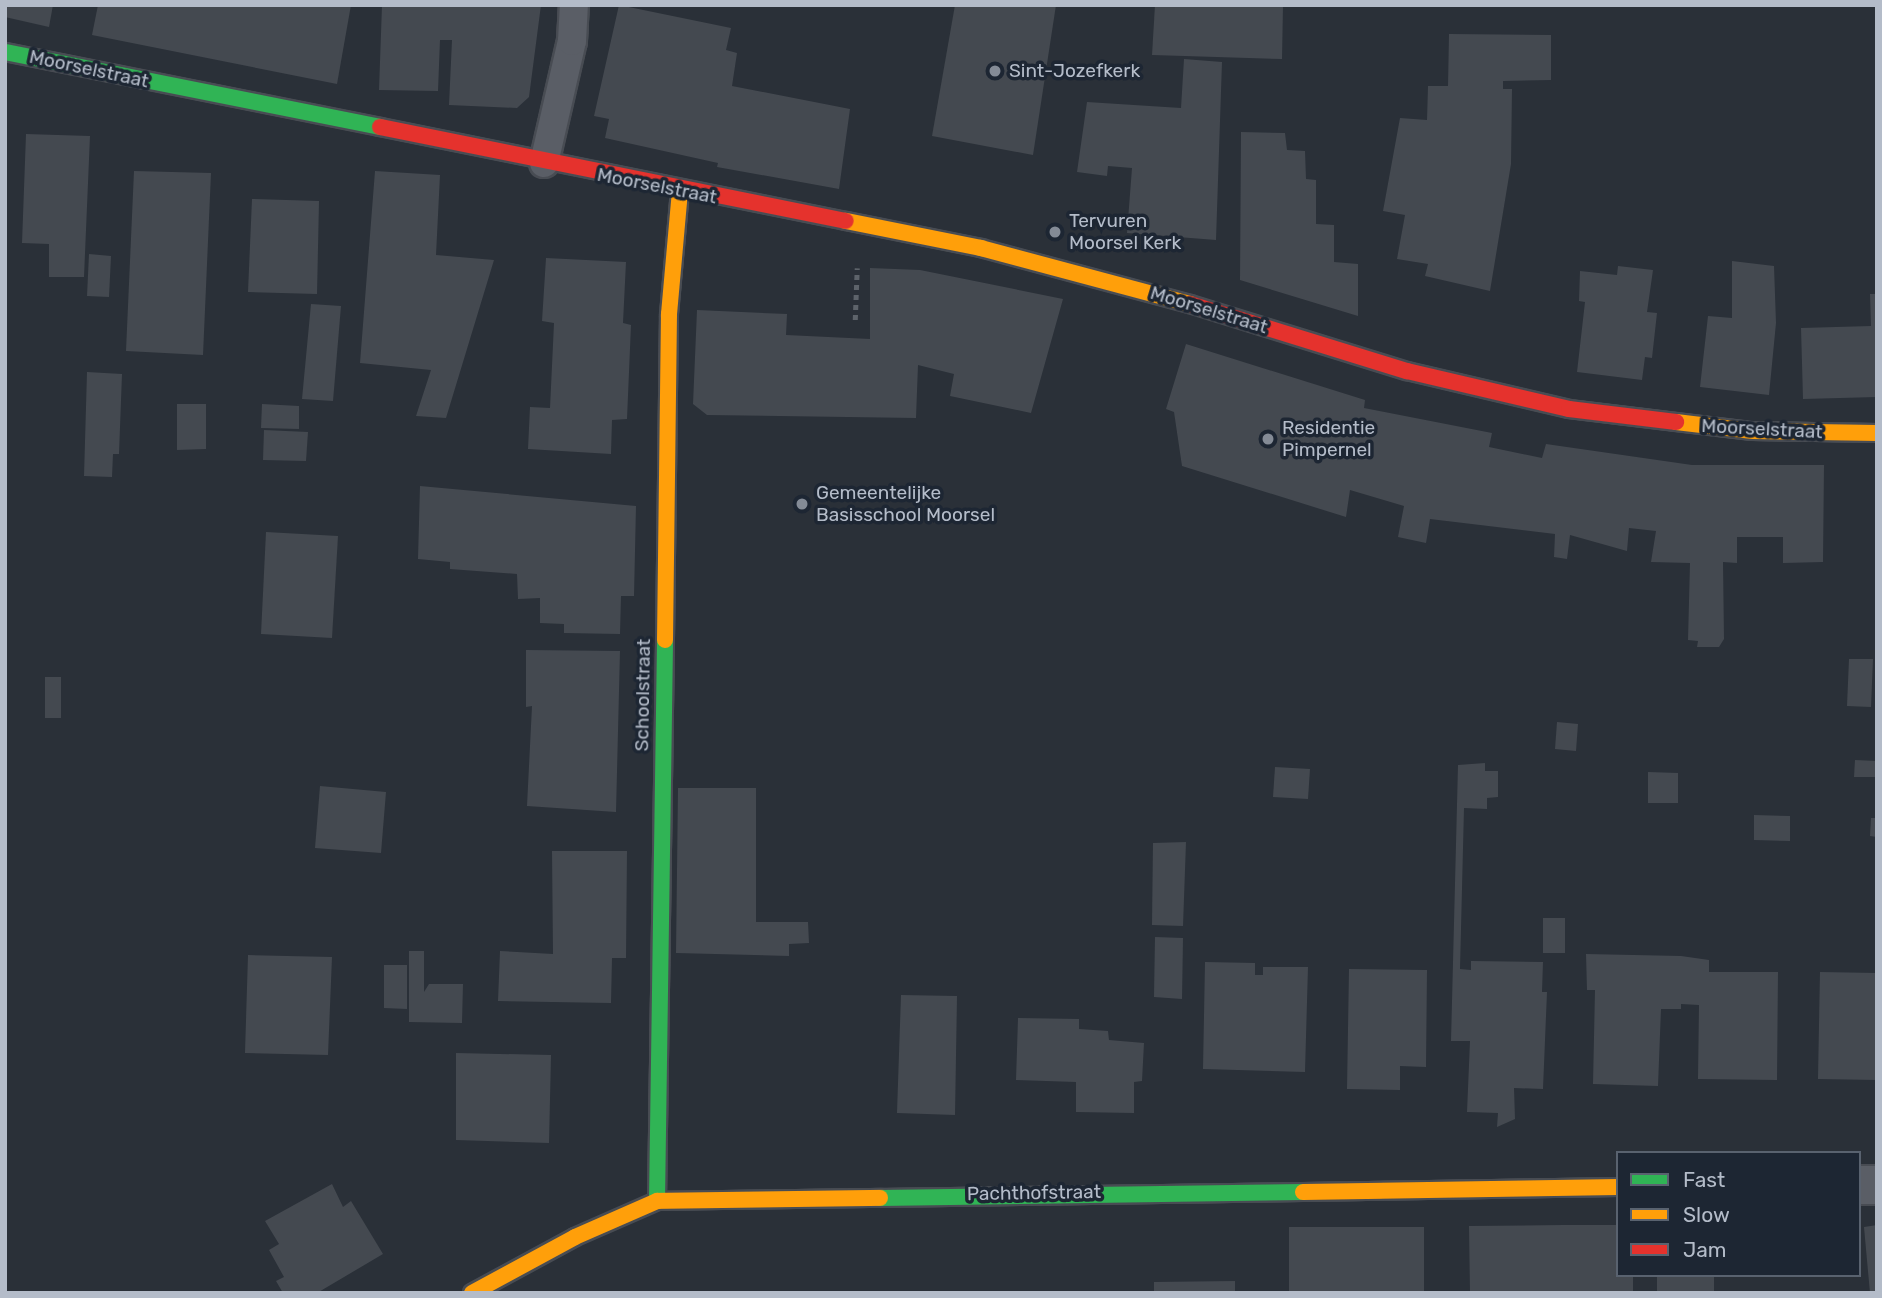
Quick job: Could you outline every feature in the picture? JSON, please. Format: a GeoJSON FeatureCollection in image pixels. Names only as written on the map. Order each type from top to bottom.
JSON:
{"type":"FeatureCollection","features":[{"type":"Feature","properties":{"kind":"street","name":"Moorselstraat"},"geometry":{"type":"LineString","coordinates":[[5,52],[1039,261],[1407,370],[1542,403],[1752,431],[1877,433]]}},
{"type":"Feature","properties":{"kind":"street","name":"Schoolstraat"},"geometry":{"type":"LineString","coordinates":[[657,1201],[669,314],[680,190]]}},
{"type":"Feature","properties":{"kind":"street","name":"Pachthofstraat"},"geometry":{"type":"LineString","coordinates":[[472,1293],[575,1237],[657,1201],[1616,1187]]}},
{"type":"Feature","properties":{"kind":"lane"},"geometry":{"type":"LineString","coordinates":[[544,163],[572,41],[574,5]]}},
{"type":"Feature","properties":{"kind":"building"},"geometry":{"type":"Polygon","coordinates":[[[5,5],[53,5],[49,27],[5,17],[5,5]]]}},
{"type":"Feature","properties":{"kind":"building"},"geometry":{"type":"Polygon","coordinates":[[[98,5],[351,5],[337,84],[92,35],[98,5]]]}},
{"type":"Feature","properties":{"kind":"building"},"geometry":{"type":"Polygon","coordinates":[[[382,5],[541,5],[529,97],[517,108],[449,105],[452,40],[440,40],[438,91],[379,90],[382,5]]]}},
{"type":"Feature","properties":{"kind":"building"},"geometry":{"type":"Polygon","coordinates":[[[619,5],[731,28],[726,50],[737,53],[732,86],[850,109],[839,189],[717,167],[718,163],[605,138],[609,119],[594,116],[619,5]]]}},
{"type":"Feature","properties":{"kind":"building","name":"Sint-Jozefkerk"},"geometry":{"type":"Polygon","coordinates":[[[955,5],[1056,5],[1033,155],[932,136],[955,5]]]}},
{"type":"Feature","properties":{"kind":"building"},"geometry":{"type":"Polygon","coordinates":[[[1155,5],[1283,5],[1282,59],[1152,55],[1155,5]]]}},
{"type":"Feature","properties":{"kind":"building"},"geometry":{"type":"Polygon","coordinates":[[[1449,34],[1551,35],[1551,80],[1503,81],[1503,89],[1512,89],[1511,164],[1490,291],[1425,276],[1428,264],[1397,259],[1405,215],[1383,211],[1400,118],[1427,120],[1428,86],[1448,86],[1449,34]]]}},
{"type":"Feature","properties":{"kind":"building"},"geometry":{"type":"Polygon","coordinates":[[[1184,59],[1222,62],[1216,240],[1127,233],[1132,168],[1108,166],[1107,176],[1077,172],[1087,102],[1181,108],[1184,59]]]}},
{"type":"Feature","properties":{"kind":"building"},"geometry":{"type":"Polygon","coordinates":[[[1241,132],[1285,133],[1287,150],[1305,151],[1306,179],[1316,180],[1316,224],[1334,225],[1334,262],[1358,264],[1358,316],[1240,280],[1241,132]]]}},
{"type":"Feature","properties":{"kind":"building"},"geometry":{"type":"Polygon","coordinates":[[[26,134],[90,136],[84,277],[49,277],[49,244],[22,243],[26,134]]]}},
{"type":"Feature","properties":{"kind":"building"},"geometry":{"type":"Polygon","coordinates":[[[134,171],[211,173],[203,355],[126,351],[134,171]]]}},
{"type":"Feature","properties":{"kind":"building"},"geometry":{"type":"Polygon","coordinates":[[[375,171],[440,175],[436,255],[494,260],[446,418],[416,416],[431,370],[360,363],[375,171]]]}},
{"type":"Feature","properties":{"kind":"building"},"geometry":{"type":"Polygon","coordinates":[[[252,199],[319,201],[317,294],[248,292],[252,199]]]}},
{"type":"Feature","properties":{"kind":"building"},"geometry":{"type":"Polygon","coordinates":[[[89,254],[111,256],[109,297],[87,296],[89,254]]]}},
{"type":"Feature","properties":{"kind":"building"},"geometry":{"type":"Polygon","coordinates":[[[546,258],[626,262],[623,323],[631,325],[627,419],[612,420],[611,454],[528,449],[530,407],[550,408],[554,323],[542,321],[546,258]]]}},
{"type":"Feature","properties":{"kind":"building"},"geometry":{"type":"Polygon","coordinates":[[[1732,261],[1774,266],[1776,323],[1769,395],[1700,387],[1708,316],[1732,318],[1732,261]]]}},
{"type":"Feature","properties":{"kind":"building"},"geometry":{"type":"Polygon","coordinates":[[[1618,266],[1653,270],[1647,312],[1657,313],[1652,358],[1645,357],[1642,380],[1577,372],[1585,302],[1579,301],[1580,271],[1617,275],[1618,266]]]}},
{"type":"Feature","properties":{"kind":"building"},"geometry":{"type":"Polygon","coordinates":[[[870,268],[920,270],[1063,299],[1031,413],[950,396],[954,374],[918,365],[916,418],[707,415],[693,404],[697,310],[787,314],[786,335],[870,339],[870,268]]]}},
{"type":"Feature","properties":{"kind":"building"},"geometry":{"type":"Polygon","coordinates":[[[1870,294],[1877,294],[1877,397],[1803,399],[1801,328],[1871,326],[1870,294]]]}},
{"type":"Feature","properties":{"kind":"building"},"geometry":{"type":"Polygon","coordinates":[[[311,304],[341,306],[333,401],[302,399],[311,304]]]}},
{"type":"Feature","properties":{"kind":"building"},"geometry":{"type":"Polygon","coordinates":[[[1186,344],[1365,400],[1364,408],[1492,433],[1489,447],[1542,458],[1546,444],[1692,465],[1824,465],[1823,562],[1783,563],[1783,537],[1737,537],[1737,563],[1723,562],[1724,639],[1719,647],[1697,647],[1698,641],[1688,640],[1690,563],[1651,562],[1656,531],[1629,528],[1627,551],[1570,535],[1567,559],[1554,557],[1555,534],[1430,519],[1426,543],[1398,537],[1404,506],[1350,490],[1346,517],[1182,466],[1174,412],[1166,409],[1186,344]]]}},
{"type":"Feature","properties":{"kind":"building"},"geometry":{"type":"Polygon","coordinates":[[[87,372],[122,374],[119,454],[113,454],[112,477],[84,476],[87,372]]]}},
{"type":"Feature","properties":{"kind":"building"},"geometry":{"type":"Polygon","coordinates":[[[177,404],[206,404],[206,449],[177,450],[177,404]]]}},
{"type":"Feature","properties":{"kind":"building"},"geometry":{"type":"Polygon","coordinates":[[[262,404],[299,406],[299,429],[261,428],[262,404]]]}},
{"type":"Feature","properties":{"kind":"building"},"geometry":{"type":"Polygon","coordinates":[[[264,430],[308,432],[306,461],[263,460],[264,430]]]}},
{"type":"Feature","properties":{"kind":"building"},"geometry":{"type":"Polygon","coordinates":[[[420,486],[636,506],[634,596],[621,596],[620,634],[564,633],[564,624],[540,623],[540,598],[518,599],[517,574],[450,569],[450,562],[418,559],[420,486]]]}},
{"type":"Feature","properties":{"kind":"building"},"geometry":{"type":"Polygon","coordinates":[[[266,532],[338,536],[332,638],[261,634],[266,532]]]}},
{"type":"Feature","properties":{"kind":"building"},"geometry":{"type":"Polygon","coordinates":[[[526,650],[620,651],[616,812],[527,806],[532,706],[526,707],[526,650]]]}},
{"type":"Feature","properties":{"kind":"building"},"geometry":{"type":"Polygon","coordinates":[[[1849,659],[1873,659],[1871,707],[1847,706],[1849,659]]]}},
{"type":"Feature","properties":{"kind":"building"},"geometry":{"type":"Polygon","coordinates":[[[45,677],[61,677],[61,718],[45,718],[45,677]]]}},
{"type":"Feature","properties":{"kind":"building"},"geometry":{"type":"Polygon","coordinates":[[[1557,722],[1578,724],[1576,751],[1555,749],[1557,722]]]}},
{"type":"Feature","properties":{"kind":"building"},"geometry":{"type":"Polygon","coordinates":[[[1855,760],[1877,761],[1877,777],[1854,777],[1855,760]]]}},
{"type":"Feature","properties":{"kind":"building"},"geometry":{"type":"Polygon","coordinates":[[[1485,763],[1485,771],[1498,771],[1498,797],[1487,798],[1487,809],[1464,808],[1460,969],[1471,970],[1471,961],[1543,962],[1542,992],[1547,992],[1543,1089],[1514,1088],[1515,1119],[1497,1127],[1498,1113],[1467,1112],[1470,1041],[1451,1041],[1458,765],[1485,763]]]}},
{"type":"Feature","properties":{"kind":"building"},"geometry":{"type":"Polygon","coordinates":[[[1275,767],[1310,769],[1308,799],[1273,797],[1275,767]]]}},
{"type":"Feature","properties":{"kind":"building"},"geometry":{"type":"Polygon","coordinates":[[[1648,772],[1678,773],[1678,803],[1648,803],[1648,772]]]}},
{"type":"Feature","properties":{"kind":"building"},"geometry":{"type":"Polygon","coordinates":[[[320,786],[386,792],[381,853],[315,848],[320,786]]]}},
{"type":"Feature","properties":{"kind":"building"},"geometry":{"type":"Polygon","coordinates":[[[678,788],[756,788],[756,922],[808,922],[809,943],[789,944],[789,956],[676,953],[678,788]]]}},
{"type":"Feature","properties":{"kind":"building"},"geometry":{"type":"Polygon","coordinates":[[[1754,815],[1790,816],[1790,841],[1754,840],[1754,815]]]}},
{"type":"Feature","properties":{"kind":"building"},"geometry":{"type":"Polygon","coordinates":[[[1871,818],[1877,818],[1877,837],[1870,836],[1871,818]]]}},
{"type":"Feature","properties":{"kind":"building"},"geometry":{"type":"Polygon","coordinates":[[[1186,842],[1183,926],[1152,925],[1153,843],[1186,842]]]}},
{"type":"Feature","properties":{"kind":"building"},"geometry":{"type":"Polygon","coordinates":[[[552,851],[627,851],[626,958],[612,958],[611,1003],[498,1001],[500,951],[553,954],[552,851]]]}},
{"type":"Feature","properties":{"kind":"building"},"geometry":{"type":"Polygon","coordinates":[[[1543,918],[1565,918],[1565,953],[1543,953],[1543,918]]]}},
{"type":"Feature","properties":{"kind":"building"},"geometry":{"type":"Polygon","coordinates":[[[1155,937],[1183,938],[1182,999],[1154,997],[1155,937]]]}},
{"type":"Feature","properties":{"kind":"building"},"geometry":{"type":"Polygon","coordinates":[[[409,951],[424,951],[424,992],[429,984],[463,984],[462,1023],[409,1022],[409,951]]]}},
{"type":"Feature","properties":{"kind":"building"},"geometry":{"type":"Polygon","coordinates":[[[1586,954],[1681,956],[1709,960],[1709,972],[1778,972],[1777,1080],[1698,1079],[1699,1005],[1681,1004],[1681,1009],[1661,1009],[1658,1086],[1593,1084],[1595,990],[1587,990],[1586,954]]]}},
{"type":"Feature","properties":{"kind":"building"},"geometry":{"type":"Polygon","coordinates":[[[248,955],[332,957],[328,1055],[245,1053],[248,955]]]}},
{"type":"Feature","properties":{"kind":"building"},"geometry":{"type":"Polygon","coordinates":[[[1205,962],[1255,963],[1255,975],[1263,975],[1263,967],[1308,967],[1305,1072],[1203,1069],[1205,962]]]}},
{"type":"Feature","properties":{"kind":"building"},"geometry":{"type":"Polygon","coordinates":[[[384,965],[407,965],[407,1009],[384,1008],[384,965]]]}},
{"type":"Feature","properties":{"kind":"building"},"geometry":{"type":"Polygon","coordinates":[[[1349,969],[1427,970],[1426,1067],[1400,1066],[1400,1090],[1347,1089],[1349,969]]]}},
{"type":"Feature","properties":{"kind":"building"},"geometry":{"type":"Polygon","coordinates":[[[1820,972],[1877,973],[1877,1080],[1818,1079],[1820,972]]]}},
{"type":"Feature","properties":{"kind":"building"},"geometry":{"type":"Polygon","coordinates":[[[901,995],[957,996],[955,1115],[897,1113],[901,995]]]}},
{"type":"Feature","properties":{"kind":"building"},"geometry":{"type":"Polygon","coordinates":[[[1018,1018],[1079,1019],[1079,1029],[1108,1031],[1109,1040],[1144,1043],[1142,1081],[1134,1082],[1134,1113],[1076,1112],[1076,1082],[1016,1080],[1018,1018]]]}},
{"type":"Feature","properties":{"kind":"building"},"geometry":{"type":"Polygon","coordinates":[[[456,1053],[551,1055],[549,1143],[456,1140],[456,1053]]]}},
{"type":"Feature","properties":{"kind":"building"},"geometry":{"type":"Polygon","coordinates":[[[332,1184],[343,1207],[351,1201],[383,1254],[317,1293],[283,1293],[276,1281],[284,1277],[269,1250],[279,1244],[265,1221],[332,1184]]]}},
{"type":"Feature","properties":{"kind":"building"},"geometry":{"type":"Polygon","coordinates":[[[1616,1225],[1616,1277],[1633,1277],[1633,1293],[1470,1293],[1469,1226],[1616,1225]]]}},
{"type":"Feature","properties":{"kind":"building"},"geometry":{"type":"Polygon","coordinates":[[[1877,1225],[1877,1293],[1870,1293],[1864,1227],[1877,1225]]]}},
{"type":"Feature","properties":{"kind":"building"},"geometry":{"type":"Polygon","coordinates":[[[1289,1227],[1424,1227],[1424,1293],[1289,1293],[1289,1227]]]}},
{"type":"Feature","properties":{"kind":"building"},"geometry":{"type":"Polygon","coordinates":[[[1657,1277],[1714,1277],[1714,1293],[1657,1293],[1657,1277]]]}},
{"type":"Feature","properties":{"kind":"building"},"geometry":{"type":"Polygon","coordinates":[[[1235,1281],[1235,1293],[1154,1293],[1154,1282],[1235,1281]]]}},
{"type":"Feature","properties":{"kind":"traffic: fast"},"geometry":{"type":"LineString","coordinates":[[5,52],[380,127]]}},
{"type":"Feature","properties":{"kind":"traffic: fast"},"geometry":{"type":"LineString","coordinates":[[657,1201],[665,640]]}},
{"type":"Feature","properties":{"kind":"traffic: fast"},"geometry":{"type":"LineString","coordinates":[[880,1198],[1303,1192]]}},
{"type":"Feature","properties":{"kind":"traffic: slow"},"geometry":{"type":"LineString","coordinates":[[665,640],[669,314],[680,190]]}},
{"type":"Feature","properties":{"kind":"traffic: slow"},"geometry":{"type":"LineString","coordinates":[[846,221],[981,248],[1190,304]]}},
{"type":"Feature","properties":{"kind":"traffic: slow"},"geometry":{"type":"LineString","coordinates":[[1676,422],[1752,431],[1877,433]]}},
{"type":"Feature","properties":{"kind":"traffic: slow"},"geometry":{"type":"LineString","coordinates":[[1303,1192],[1616,1187]]}},
{"type":"Feature","properties":{"kind":"traffic: slow"},"geometry":{"type":"LineString","coordinates":[[472,1293],[575,1237],[657,1201],[880,1198]]}},
{"type":"Feature","properties":{"kind":"traffic: jam"},"geometry":{"type":"LineString","coordinates":[[380,127],[846,221]]}},
{"type":"Feature","properties":{"kind":"traffic: jam"},"geometry":{"type":"LineString","coordinates":[[1190,304],[1407,371],[1569,409],[1676,422]]}},
{"type":"Feature","properties":{"kind":"place","name":"Sint-Jozefkerk"},"geometry":{"type":"Point","coordinates":[995,71]}},
{"type":"Feature","properties":{"kind":"place","name":"Tervuren Moorsel Kerk"},"geometry":{"type":"Point","coordinates":[1055,232]}},
{"type":"Feature","properties":{"kind":"place","name":"Residentie Pimpernel"},"geometry":{"type":"Point","coordinates":[1268,439]}},
{"type":"Feature","properties":{"kind":"place","name":"Gemeentelijke Basisschool Moorsel"},"geometry":{"type":"Point","coordinates":[802,504]}}]}
